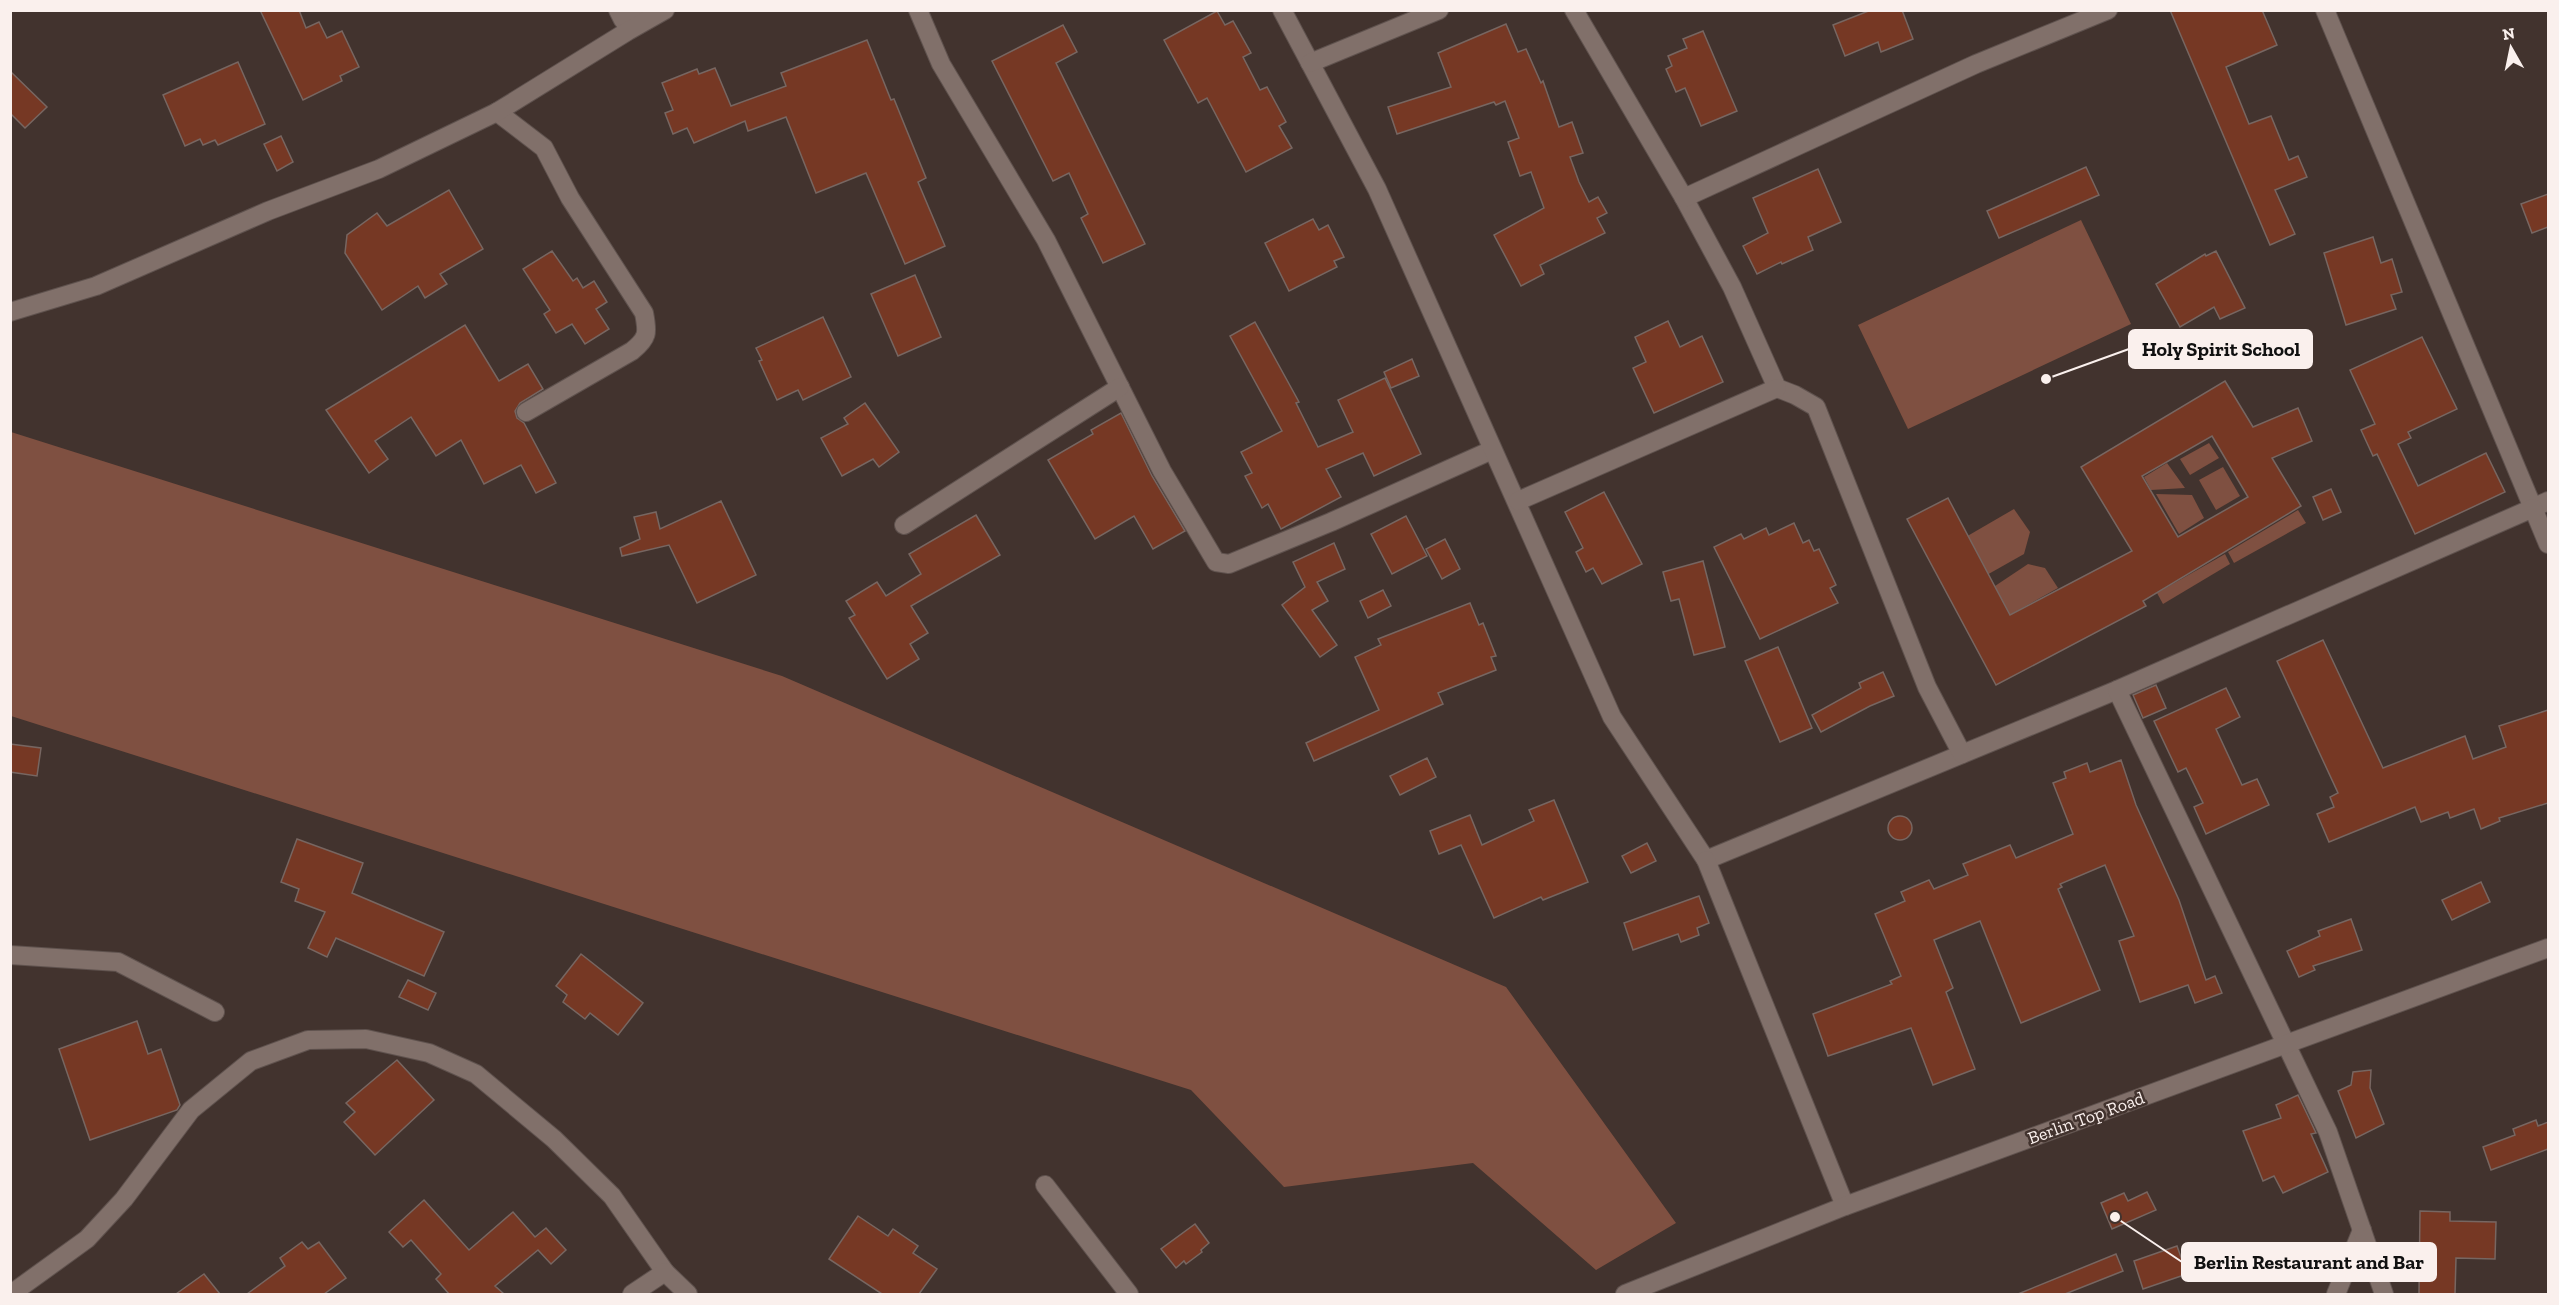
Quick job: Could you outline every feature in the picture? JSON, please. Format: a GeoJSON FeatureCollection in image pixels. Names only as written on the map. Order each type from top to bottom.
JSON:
{"type":"FeatureCollection","features":[{"type":"Feature","properties":{"kind":"street"},"geometry":{"type":"LineString","coordinates":[[618,10],[623,20],[643,10]]}},
{"type":"Feature","properties":{"kind":"street"},"geometry":{"type":"LineString","coordinates":[[10,312],[96,286],[268,211],[379,169],[496,112],[665,10]]}},
{"type":"Feature","properties":{"kind":"street"},"geometry":{"type":"LineString","coordinates":[[918,10],[941,64],[1046,240],[1162,471],[1216,562],[1228,564],[1331,522],[1492,450]]}},
{"type":"Feature","properties":{"kind":"street"},"geometry":{"type":"LineString","coordinates":[[1282,10],[1377,189],[1492,450],[1518,501],[1612,717],[1706,860],[1845,1206]]}},
{"type":"Feature","properties":{"kind":"street"},"geometry":{"type":"LineString","coordinates":[[1311,63],[1439,10]]}},
{"type":"Feature","properties":{"kind":"street"},"geometry":{"type":"LineString","coordinates":[[1574,10],[1684,198],[1732,287],[1777,388]]}},
{"type":"Feature","properties":{"kind":"street"},"geometry":{"type":"LineString","coordinates":[[1684,198],[1976,64],[2109,10]]}},
{"type":"Feature","properties":{"kind":"street"},"geometry":{"type":"LineString","coordinates":[[2325,10],[2541,505],[2548,544]]}},
{"type":"Feature","properties":{"kind":"street"},"geometry":{"type":"LineString","coordinates":[[496,112],[544,148],[570,198],[644,313],[647,328],[644,342],[632,351],[526,412]]}},
{"type":"Feature","properties":{"kind":"street"},"geometry":{"type":"LineString","coordinates":[[904,525],[1120,387]]}},
{"type":"Feature","properties":{"kind":"street"},"geometry":{"type":"LineString","coordinates":[[1518,501],[1777,388],[1795,394],[1816,407],[1927,687],[1962,754]]}},
{"type":"Feature","properties":{"kind":"street"},"geometry":{"type":"LineString","coordinates":[[1706,860],[2117,690],[2541,505]]}},
{"type":"Feature","properties":{"kind":"street"},"geometry":{"type":"LineString","coordinates":[[2117,690],[2328,1132],[2384,1294]]}},
{"type":"Feature","properties":{"kind":"street","name":"Berlin Top Road"},"geometry":{"type":"LineString","coordinates":[[1625,1294],[1845,1206],[2548,948]]}},
{"type":"Feature","properties":{"kind":"street"},"geometry":{"type":"LineString","coordinates":[[10,955],[118,962],[215,1012]]}},
{"type":"Feature","properties":{"kind":"street"},"geometry":{"type":"LineString","coordinates":[[11,1294],[87,1239],[124,1199],[190,1110],[251,1061],[308,1040],[366,1039],[429,1053],[476,1074],[554,1139],[612,1196],[665,1272],[688,1294]]}},
{"type":"Feature","properties":{"kind":"street"},"geometry":{"type":"LineString","coordinates":[[1045,1185],[1129,1294]]}},
{"type":"Feature","properties":{"kind":"street"},"geometry":{"type":"LineString","coordinates":[[2336,1294],[2362,1230]]}},
{"type":"Feature","properties":{"kind":"street"},"geometry":{"type":"LineString","coordinates":[[632,1294],[665,1272]]}},
{"type":"Feature","properties":{"kind":"shaded area"},"geometry":{"type":"Polygon","coordinates":[[[2081,220],[2131,324],[1908,429],[1858,325],[2081,220]]]}},
{"type":"Feature","properties":{"kind":"shaded area"},"geometry":{"type":"Polygon","coordinates":[[[11,432],[782,676],[1506,987],[1676,1223],[1596,1270],[1473,1163],[1284,1187],[1191,1090],[11,716],[11,432]]]}},
{"type":"Feature","properties":{"kind":"shaded area"},"geometry":{"type":"Polygon","coordinates":[[[2209,443],[2219,458],[2190,475],[2180,459],[2209,443]]]}},
{"type":"Feature","properties":{"kind":"shaded area"},"geometry":{"type":"Polygon","coordinates":[[[2167,463],[2185,488],[2151,490],[2144,477],[2167,463]]]}},
{"type":"Feature","properties":{"kind":"shaded area"},"geometry":{"type":"Polygon","coordinates":[[[2223,467],[2240,496],[2216,510],[2199,480],[2223,467]]]}},
{"type":"Feature","properties":{"kind":"shaded area"},"geometry":{"type":"Polygon","coordinates":[[[2156,494],[2192,495],[2204,518],[2179,534],[2156,494]]]}},
{"type":"Feature","properties":{"kind":"shaded area"},"geometry":{"type":"Polygon","coordinates":[[[2014,509],[2030,532],[2024,554],[1985,576],[1964,538],[2014,509]]]}},
{"type":"Feature","properties":{"kind":"shaded area"},"geometry":{"type":"Polygon","coordinates":[[[2298,510],[2306,523],[2234,563],[2228,552],[2298,510]]]}},
{"type":"Feature","properties":{"kind":"shaded area"},"geometry":{"type":"Polygon","coordinates":[[[2225,554],[2230,564],[2163,604],[2157,593],[2225,554]]]}},
{"type":"Feature","properties":{"kind":"shaded area"},"geometry":{"type":"Polygon","coordinates":[[[2028,564],[2045,568],[2058,588],[2008,616],[1992,588],[2028,564]]]}},
{"type":"Feature","properties":{"kind":"building"},"geometry":{"type":"Polygon","coordinates":[[[260,10],[299,10],[306,28],[319,22],[327,38],[342,31],[359,67],[340,76],[342,81],[303,100],[260,10]]]}},
{"type":"Feature","properties":{"kind":"building"},"geometry":{"type":"Polygon","coordinates":[[[1871,10],[1902,10],[1913,39],[1881,52],[1878,42],[1845,56],[1833,25],[1871,10]]]}},
{"type":"Feature","properties":{"kind":"building"},"geometry":{"type":"Polygon","coordinates":[[[2170,10],[2262,10],[2277,45],[2226,67],[2249,124],[2271,116],[2289,160],[2298,156],[2307,177],[2275,190],[2295,234],[2270,245],[2170,10]]]}},
{"type":"Feature","properties":{"kind":"building"},"geometry":{"type":"Polygon","coordinates":[[[1217,11],[1225,25],[1233,21],[1251,53],[1243,57],[1260,90],[1267,87],[1286,122],[1279,126],[1292,148],[1246,172],[1207,98],[1198,103],[1164,40],[1217,11]]]}},
{"type":"Feature","properties":{"kind":"building"},"geometry":{"type":"Polygon","coordinates":[[[1506,24],[1518,52],[1526,49],[1541,83],[1543,81],[1559,127],[1572,122],[1583,153],[1570,157],[1579,182],[1589,202],[1598,197],[1607,213],[1597,218],[1605,233],[1540,265],[1544,274],[1521,286],[1494,235],[1544,208],[1531,172],[1520,176],[1508,142],[1519,138],[1505,101],[1496,105],[1494,102],[1397,134],[1388,107],[1451,87],[1438,53],[1506,24]]]}},
{"type":"Feature","properties":{"kind":"building"},"geometry":{"type":"Polygon","coordinates":[[[1063,25],[1077,52],[1056,63],[1145,244],[1103,263],[1081,218],[1088,214],[1069,173],[1053,181],[992,61],[1063,25]]]}},
{"type":"Feature","properties":{"kind":"building"},"geometry":{"type":"Polygon","coordinates":[[[1703,31],[1737,111],[1701,126],[1685,88],[1676,92],[1666,69],[1672,66],[1668,56],[1687,48],[1683,39],[1703,31]]]}},
{"type":"Feature","properties":{"kind":"building"},"geometry":{"type":"Polygon","coordinates":[[[867,40],[926,178],[918,182],[945,246],[905,264],[866,173],[816,193],[786,117],[748,131],[745,121],[694,143],[687,128],[673,134],[665,113],[673,110],[662,83],[697,69],[699,74],[715,68],[731,106],[786,86],[781,73],[867,40]]]}},
{"type":"Feature","properties":{"kind":"building"},"geometry":{"type":"Polygon","coordinates":[[[238,62],[265,124],[218,145],[215,140],[203,145],[200,139],[185,146],[163,95],[238,62]]]}},
{"type":"Feature","properties":{"kind":"building"},"geometry":{"type":"Polygon","coordinates":[[[10,71],[47,107],[25,128],[10,113],[10,71]]]}},
{"type":"Feature","properties":{"kind":"building"},"geometry":{"type":"Polygon","coordinates":[[[281,136],[293,162],[277,171],[264,144],[281,136]]]}},
{"type":"Feature","properties":{"kind":"building"},"geometry":{"type":"Polygon","coordinates":[[[2086,167],[2099,195],[1999,238],[1987,211],[2086,167]]]}},
{"type":"Feature","properties":{"kind":"building"},"geometry":{"type":"Polygon","coordinates":[[[1818,169],[1841,222],[1808,237],[1813,250],[1757,274],[1743,246],[1768,233],[1753,198],[1818,169]]]}},
{"type":"Feature","properties":{"kind":"building"},"geometry":{"type":"Polygon","coordinates":[[[449,190],[483,249],[440,274],[447,284],[425,298],[418,286],[382,310],[345,253],[347,235],[377,213],[387,226],[449,190]]]}},
{"type":"Feature","properties":{"kind":"building"},"geometry":{"type":"Polygon","coordinates":[[[2548,194],[2548,227],[2532,233],[2521,204],[2548,194]]]}},
{"type":"Feature","properties":{"kind":"building"},"geometry":{"type":"Polygon","coordinates":[[[1313,219],[1319,230],[1328,225],[1344,257],[1334,261],[1337,267],[1289,291],[1265,243],[1313,219]]]}},
{"type":"Feature","properties":{"kind":"building"},"geometry":{"type":"Polygon","coordinates":[[[2373,237],[2381,263],[2392,259],[2402,292],[2391,295],[2396,309],[2346,325],[2324,253],[2373,237]]]}},
{"type":"Feature","properties":{"kind":"building"},"geometry":{"type":"Polygon","coordinates":[[[552,251],[573,281],[577,278],[583,288],[594,281],[607,302],[596,309],[609,329],[585,344],[572,324],[556,333],[544,314],[550,310],[523,269],[552,251]]]}},
{"type":"Feature","properties":{"kind":"building"},"geometry":{"type":"Polygon","coordinates":[[[2216,251],[2245,308],[2220,319],[2214,307],[2180,327],[2156,284],[2205,254],[2206,256],[2216,251]]]}},
{"type":"Feature","properties":{"kind":"building"},"geometry":{"type":"Polygon","coordinates":[[[915,275],[941,337],[898,356],[871,294],[915,275]]]}},
{"type":"Feature","properties":{"kind":"building"},"geometry":{"type":"Polygon","coordinates":[[[823,317],[851,377],[803,400],[798,390],[777,400],[759,361],[762,360],[756,348],[823,317]]]}},
{"type":"Feature","properties":{"kind":"building"},"geometry":{"type":"Polygon","coordinates":[[[1668,321],[1680,347],[1702,336],[1723,382],[1654,413],[1633,368],[1646,362],[1635,337],[1668,321]]]}},
{"type":"Feature","properties":{"kind":"building"},"geometry":{"type":"Polygon","coordinates":[[[1255,322],[1299,402],[1296,403],[1318,447],[1353,432],[1338,400],[1385,378],[1421,454],[1374,476],[1363,453],[1326,469],[1341,497],[1281,529],[1268,504],[1262,508],[1245,476],[1252,473],[1241,452],[1282,431],[1230,336],[1255,322]]]}},
{"type":"Feature","properties":{"kind":"building"},"geometry":{"type":"Polygon","coordinates":[[[465,325],[499,381],[528,364],[543,389],[520,403],[515,411],[517,418],[524,423],[556,483],[536,493],[521,465],[484,484],[461,440],[436,456],[411,417],[375,441],[388,459],[369,473],[326,410],[465,325]]]}},
{"type":"Feature","properties":{"kind":"building"},"geometry":{"type":"Polygon","coordinates":[[[2422,337],[2457,409],[2408,432],[2411,438],[2398,444],[2418,486],[2486,453],[2505,492],[2415,534],[2377,454],[2373,456],[2361,430],[2375,424],[2350,370],[2422,337]]]}},
{"type":"Feature","properties":{"kind":"building"},"geometry":{"type":"Polygon","coordinates":[[[1412,359],[1419,376],[1391,388],[1384,372],[1412,359]]]}},
{"type":"Feature","properties":{"kind":"building"},"geometry":{"type":"Polygon","coordinates":[[[2225,381],[2253,427],[2298,408],[2312,441],[2272,458],[2301,506],[2143,601],[2146,606],[1996,685],[1907,519],[1948,498],[2010,615],[2132,551],[2081,467],[2225,381]],[[2212,436],[2142,476],[2178,537],[2248,497],[2212,436]]]}},
{"type":"Feature","properties":{"kind":"building"},"geometry":{"type":"Polygon","coordinates":[[[865,403],[899,452],[879,467],[873,459],[842,476],[821,438],[848,424],[844,418],[865,403]]]}},
{"type":"Feature","properties":{"kind":"building"},"geometry":{"type":"Polygon","coordinates":[[[1121,413],[1152,476],[1185,531],[1153,549],[1134,516],[1095,539],[1048,460],[1093,434],[1091,430],[1121,413]]]}},
{"type":"Feature","properties":{"kind":"building"},"geometry":{"type":"Polygon","coordinates":[[[2331,489],[2341,512],[2323,520],[2313,497],[2331,489]]]}},
{"type":"Feature","properties":{"kind":"building"},"geometry":{"type":"Polygon","coordinates":[[[1604,492],[1642,564],[1602,584],[1593,568],[1586,572],[1576,552],[1583,548],[1565,512],[1604,492]]]}},
{"type":"Feature","properties":{"kind":"building"},"geometry":{"type":"Polygon","coordinates":[[[721,501],[756,575],[697,603],[669,545],[622,556],[620,548],[640,539],[634,517],[656,512],[660,529],[721,501]]]}},
{"type":"Feature","properties":{"kind":"building"},"geometry":{"type":"Polygon","coordinates":[[[976,515],[1000,555],[911,606],[928,633],[910,644],[919,659],[887,679],[849,618],[855,615],[846,601],[877,582],[886,596],[921,574],[909,554],[976,515]]]}},
{"type":"Feature","properties":{"kind":"building"},"geometry":{"type":"Polygon","coordinates":[[[1406,516],[1427,556],[1392,574],[1371,534],[1406,516]]]}},
{"type":"Feature","properties":{"kind":"building"},"geometry":{"type":"Polygon","coordinates":[[[1794,523],[1803,543],[1809,540],[1814,551],[1819,549],[1836,585],[1830,588],[1838,603],[1760,639],[1714,547],[1741,534],[1744,539],[1766,528],[1769,535],[1794,523]]]}},
{"type":"Feature","properties":{"kind":"building"},"geometry":{"type":"Polygon","coordinates":[[[1445,539],[1460,569],[1442,579],[1426,549],[1445,539]]]}},
{"type":"Feature","properties":{"kind":"building"},"geometry":{"type":"Polygon","coordinates":[[[1334,543],[1345,569],[1317,582],[1328,601],[1312,610],[1337,645],[1320,657],[1282,605],[1305,587],[1293,562],[1334,543]]]}},
{"type":"Feature","properties":{"kind":"building"},"geometry":{"type":"Polygon","coordinates":[[[1703,561],[1725,647],[1694,655],[1679,599],[1671,601],[1663,572],[1703,561]]]}},
{"type":"Feature","properties":{"kind":"building"},"geometry":{"type":"Polygon","coordinates":[[[1383,590],[1391,606],[1368,618],[1360,601],[1383,590]]]}},
{"type":"Feature","properties":{"kind":"building"},"geometry":{"type":"Polygon","coordinates":[[[1470,603],[1479,625],[1483,623],[1496,656],[1491,657],[1496,670],[1438,693],[1443,704],[1314,761],[1306,743],[1379,710],[1355,657],[1381,645],[1378,639],[1470,603]]]}},
{"type":"Feature","properties":{"kind":"building"},"geometry":{"type":"Polygon","coordinates":[[[2323,640],[2383,768],[2465,736],[2473,759],[2506,747],[2499,726],[2548,710],[2548,803],[2499,818],[2500,821],[2481,829],[2474,809],[2450,818],[2448,812],[2421,822],[2415,807],[2329,842],[2317,814],[2334,807],[2330,797],[2338,793],[2277,661],[2323,640]]]}},
{"type":"Feature","properties":{"kind":"building"},"geometry":{"type":"Polygon","coordinates":[[[1778,647],[1812,728],[1780,742],[1745,661],[1778,647]]]}},
{"type":"Feature","properties":{"kind":"building"},"geometry":{"type":"Polygon","coordinates":[[[1883,672],[1894,696],[1821,732],[1812,715],[1861,688],[1859,683],[1883,672]]]}},
{"type":"Feature","properties":{"kind":"building"},"geometry":{"type":"Polygon","coordinates":[[[2156,685],[2166,708],[2143,718],[2133,695],[2156,685]]]}},
{"type":"Feature","properties":{"kind":"building"},"geometry":{"type":"Polygon","coordinates":[[[2226,688],[2240,717],[2216,729],[2242,785],[2257,779],[2269,805],[2206,834],[2194,807],[2203,803],[2186,768],[2178,772],[2154,721],[2226,688]]]}},
{"type":"Feature","properties":{"kind":"building"},"geometry":{"type":"Polygon","coordinates":[[[10,744],[41,748],[37,776],[10,772],[10,744]]]}},
{"type":"Feature","properties":{"kind":"building"},"geometry":{"type":"Polygon","coordinates":[[[1427,758],[1436,777],[1400,795],[1390,776],[1427,758]]]}},
{"type":"Feature","properties":{"kind":"building"},"geometry":{"type":"Polygon","coordinates":[[[2121,760],[2136,805],[2179,900],[2206,980],[2215,976],[2222,993],[2195,1003],[2188,985],[2140,1002],[2119,941],[2134,936],[2105,865],[2060,884],[2062,887],[2058,889],[2100,990],[2021,1023],[1980,921],[1934,940],[1953,988],[1946,992],[1975,1069],[1933,1085],[1911,1028],[1828,1056],[1813,1014],[1892,984],[1890,981],[1901,976],[1875,914],[1905,901],[1901,892],[1929,880],[1934,889],[1968,875],[1963,864],[2010,845],[2016,858],[2073,834],[2053,783],[2066,778],[2064,772],[2087,763],[2090,772],[2121,760]]]}},
{"type":"Feature","properties":{"kind":"building"},"geometry":{"type":"Polygon","coordinates":[[[1554,800],[1588,882],[1543,900],[1541,897],[1494,918],[1461,845],[1439,854],[1430,831],[1470,815],[1482,845],[1534,821],[1529,810],[1554,800]]]}},
{"type":"Feature","properties":{"kind":"building"},"geometry":{"type":"Polygon","coordinates":[[[1900,816],[1905,817],[1911,823],[1911,833],[1905,839],[1900,840],[1895,839],[1889,833],[1888,828],[1889,823],[1895,817],[1900,816]]]}},
{"type":"Feature","properties":{"kind":"building"},"geometry":{"type":"Polygon","coordinates":[[[297,839],[363,863],[352,893],[444,932],[424,976],[336,938],[327,957],[308,948],[325,912],[295,901],[299,889],[281,882],[297,839]]]}},
{"type":"Feature","properties":{"kind":"building"},"geometry":{"type":"Polygon","coordinates":[[[1647,843],[1656,861],[1631,873],[1622,856],[1647,843]]]}},
{"type":"Feature","properties":{"kind":"building"},"geometry":{"type":"Polygon","coordinates":[[[2481,882],[2490,902],[2452,920],[2442,900],[2481,882]]]}},
{"type":"Feature","properties":{"kind":"building"},"geometry":{"type":"Polygon","coordinates":[[[1699,896],[1709,923],[1697,928],[1699,935],[1681,942],[1678,934],[1633,950],[1624,923],[1699,896]]]}},
{"type":"Feature","properties":{"kind":"building"},"geometry":{"type":"Polygon","coordinates":[[[2351,919],[2362,950],[2313,966],[2315,970],[2299,977],[2287,951],[2320,936],[2318,931],[2351,919]]]}},
{"type":"Feature","properties":{"kind":"building"},"geometry":{"type":"Polygon","coordinates":[[[581,954],[643,1003],[618,1035],[590,1013],[585,1019],[563,1002],[567,995],[556,986],[581,954]]]}},
{"type":"Feature","properties":{"kind":"building"},"geometry":{"type":"Polygon","coordinates":[[[408,980],[436,993],[428,1010],[399,997],[408,980]]]}},
{"type":"Feature","properties":{"kind":"building"},"geometry":{"type":"Polygon","coordinates":[[[137,1021],[148,1054],[161,1049],[180,1105],[177,1110],[90,1140],[59,1049],[137,1021]]]}},
{"type":"Feature","properties":{"kind":"building"},"geometry":{"type":"Polygon","coordinates":[[[397,1060],[434,1100],[375,1155],[344,1122],[355,1112],[346,1103],[397,1060]]]}},
{"type":"Feature","properties":{"kind":"building"},"geometry":{"type":"Polygon","coordinates":[[[2371,1070],[2370,1088],[2384,1124],[2356,1138],[2338,1091],[2351,1085],[2353,1072],[2371,1070]]]}},
{"type":"Feature","properties":{"kind":"building"},"geometry":{"type":"Polygon","coordinates":[[[2298,1095],[2316,1133],[2311,1134],[2328,1172],[2283,1193],[2274,1176],[2263,1181],[2243,1131],[2281,1118],[2276,1105],[2298,1095]]]}},
{"type":"Feature","properties":{"kind":"building"},"geometry":{"type":"Polygon","coordinates":[[[2536,1120],[2538,1126],[2548,1122],[2548,1149],[2491,1170],[2483,1147],[2515,1135],[2513,1129],[2536,1120]]]}},
{"type":"Feature","properties":{"kind":"building"},"geometry":{"type":"Polygon","coordinates":[[[2147,1192],[2156,1210],[2112,1229],[2101,1203],[2124,1193],[2128,1201],[2147,1192]]]}},
{"type":"Feature","properties":{"kind":"building"},"geometry":{"type":"Polygon","coordinates":[[[424,1200],[469,1250],[513,1212],[535,1237],[546,1228],[566,1250],[551,1264],[538,1250],[495,1286],[504,1294],[449,1294],[436,1279],[441,1274],[411,1240],[403,1247],[389,1232],[424,1200]]]}},
{"type":"Feature","properties":{"kind":"building"},"geometry":{"type":"Polygon","coordinates":[[[2420,1211],[2450,1212],[2450,1221],[2496,1222],[2495,1259],[2456,1258],[2455,1294],[2419,1294],[2420,1211]]]}},
{"type":"Feature","properties":{"kind":"building"},"geometry":{"type":"Polygon","coordinates":[[[858,1216],[888,1236],[893,1229],[918,1246],[913,1253],[937,1269],[919,1294],[882,1294],[829,1259],[858,1216]]]}},
{"type":"Feature","properties":{"kind":"building"},"geometry":{"type":"Polygon","coordinates":[[[1195,1224],[1209,1243],[1201,1250],[1202,1252],[1186,1264],[1184,1261],[1176,1268],[1161,1249],[1195,1224]]]}},
{"type":"Feature","properties":{"kind":"building"},"geometry":{"type":"Polygon","coordinates":[[[302,1242],[308,1249],[319,1242],[346,1278],[324,1294],[247,1294],[285,1266],[280,1258],[302,1242]]]}},
{"type":"Feature","properties":{"kind":"building"},"geometry":{"type":"Polygon","coordinates":[[[2177,1246],[2187,1274],[2143,1289],[2134,1261],[2177,1246]]]}},
{"type":"Feature","properties":{"kind":"building"},"geometry":{"type":"Polygon","coordinates":[[[2116,1254],[2123,1271],[2065,1294],[2018,1294],[2116,1254]]]}},
{"type":"Feature","properties":{"kind":"building"},"geometry":{"type":"Polygon","coordinates":[[[204,1274],[220,1294],[176,1294],[204,1274]]]}},
{"type":"Feature","properties":{"kind":"place","name":"Holy Spirit School"},"geometry":{"type":"Point","coordinates":[2046,379]}},
{"type":"Feature","properties":{"kind":"place","name":"Berlin Restaurant and Bar"},"geometry":{"type":"Point","coordinates":[2115,1217]}}]}
